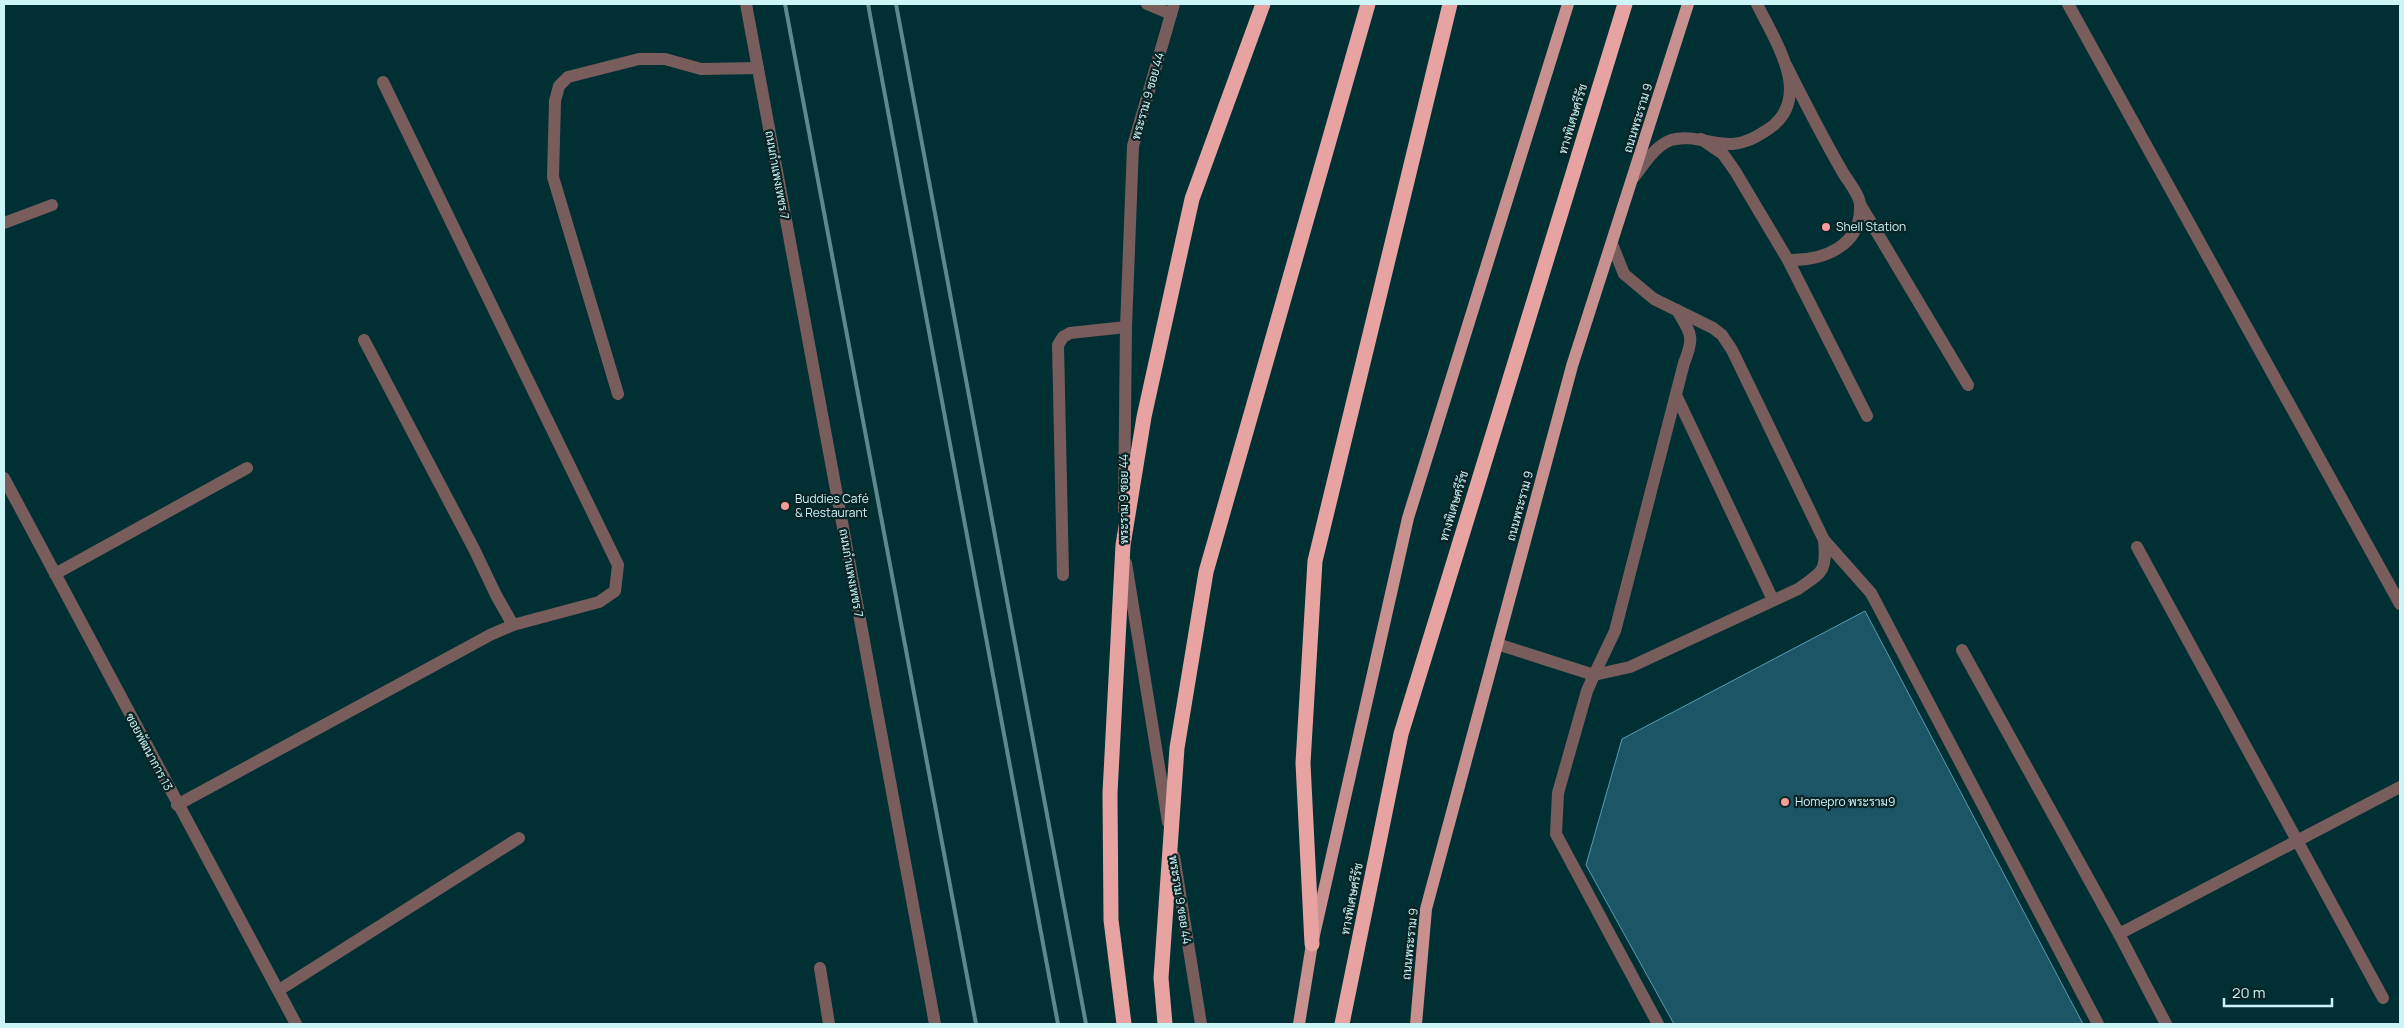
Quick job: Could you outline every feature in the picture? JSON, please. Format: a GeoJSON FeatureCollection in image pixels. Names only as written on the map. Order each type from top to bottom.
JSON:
{"type":"FeatureCollection","features":[{"type":"Feature","properties":{"kind":"highway"},"geometry":{"type":"LineString","coordinates":[[1124,1024],[1111,920],[1110,793],[1123,545],[1144,417],[1192,199],[1263,4]]}},
{"type":"Feature","properties":{"kind":"highway"},"geometry":{"type":"LineString","coordinates":[[1165,1024],[1161,978],[1177,748],[1206,572],[1368,4]]}},
{"type":"Feature","properties":{"kind":"highway"},"geometry":{"type":"LineString","coordinates":[[1312,944],[1303,763],[1314,561],[1450,4]]}},
{"type":"Feature","properties":{"kind":"highway","name":"ทางพิเศษศรีรัช"},"geometry":{"type":"LineString","coordinates":[[1342,1024],[1401,734],[1625,4]]}},
{"type":"Feature","properties":{"kind":"main road"},"geometry":{"type":"LineString","coordinates":[[1299,1024],[1312,944],[1408,518],[1568,4]]}},
{"type":"Feature","properties":{"kind":"main road","name":"ถนนพระราม 9"},"geometry":{"type":"LineString","coordinates":[[1416,1024],[1426,909],[1572,366],[1634,178],[1688,4]]}},
{"type":"Feature","properties":{"kind":"street","name":"ถนนกำแพงเพชร 7"},"geometry":{"type":"LineString","coordinates":[[746,4],[935,1024]]}},
{"type":"Feature","properties":{"kind":"street"},"geometry":{"type":"LineString","coordinates":[[1147,4],[1173,9]]}},
{"type":"Feature","properties":{"kind":"street"},"geometry":{"type":"LineString","coordinates":[[1757,4],[1809,113],[1860,204],[1968,385]]}},
{"type":"Feature","properties":{"kind":"street"},"geometry":{"type":"LineString","coordinates":[[2068,4],[2400,604]]}},
{"type":"Feature","properties":{"kind":"street","name":"พระราม 9 ซอย 44"},"geometry":{"type":"LineString","coordinates":[[1173,9],[1134,146],[1126,327],[1123,545],[1200,1024]]}},
{"type":"Feature","properties":{"kind":"street"},"geometry":{"type":"LineString","coordinates":[[618,394],[553,177],[555,101],[559,86],[568,77],[639,59],[665,59],[701,69],[758,68]]}},
{"type":"Feature","properties":{"kind":"street"},"geometry":{"type":"LineString","coordinates":[[1634,178],[1655,151],[1670,141],[1683,138],[1731,144],[1747,142],[1779,122],[1788,104],[1791,89],[1786,66]]}},
{"type":"Feature","properties":{"kind":"street"},"geometry":{"type":"LineString","coordinates":[[177,805],[490,635],[514,625],[600,602],[616,591],[618,566],[383,82]]}},
{"type":"Feature","properties":{"kind":"street"},"geometry":{"type":"LineString","coordinates":[[1701,139],[1723,154],[1736,171],[1788,260],[1867,416]]}},
{"type":"Feature","properties":{"kind":"street"},"geometry":{"type":"LineString","coordinates":[[1788,260],[1807,261],[1818,258],[1846,242],[1855,233],[1860,204]]}},
{"type":"Feature","properties":{"kind":"street"},"geometry":{"type":"LineString","coordinates":[[4,223],[52,205]]}},
{"type":"Feature","properties":{"kind":"street"},"geometry":{"type":"LineString","coordinates":[[1612,244],[1624,274],[1654,299],[1722,335],[1732,350],[1824,540],[1870,593],[2098,1024]]}},
{"type":"Feature","properties":{"kind":"street"},"geometry":{"type":"LineString","coordinates":[[1658,1024],[1556,834],[1558,793],[1587,691],[1615,631],[1676,395],[1692,344],[1687,327],[1677,310]]}},
{"type":"Feature","properties":{"kind":"street"},"geometry":{"type":"LineString","coordinates":[[1063,575],[1058,345],[1063,337],[1070,333],[1126,327]]}},
{"type":"Feature","properties":{"kind":"street"},"geometry":{"type":"LineString","coordinates":[[364,340],[474,549],[496,595],[514,625]]}},
{"type":"Feature","properties":{"kind":"street"},"geometry":{"type":"LineString","coordinates":[[1676,395],[1773,600]]}},
{"type":"Feature","properties":{"kind":"street"},"geometry":{"type":"LineString","coordinates":[[55,574],[247,468]]}},
{"type":"Feature","properties":{"kind":"street","name":"ซอยพัฒนาการ 13"},"geometry":{"type":"LineString","coordinates":[[4,478],[177,805],[296,1024]]}},
{"type":"Feature","properties":{"kind":"street"},"geometry":{"type":"LineString","coordinates":[[1497,644],[1594,675],[1630,667],[1773,600],[1820,574],[1826,559],[1824,540]]}},
{"type":"Feature","properties":{"kind":"street"},"geometry":{"type":"LineString","coordinates":[[2137,547],[2299,840],[2383,998]]}},
{"type":"Feature","properties":{"kind":"street"},"geometry":{"type":"LineString","coordinates":[[1962,650],[2119,934],[2166,1024]]}},
{"type":"Feature","properties":{"kind":"street"},"geometry":{"type":"LineString","coordinates":[[2119,934],[2400,787]]}},
{"type":"Feature","properties":{"kind":"street"},"geometry":{"type":"LineString","coordinates":[[279,990],[518,838]]}},
{"type":"Feature","properties":{"kind":"street"},"geometry":{"type":"LineString","coordinates":[[820,968],[830,1024]]}},
{"type":"Feature","properties":{"kind":"building","name":"Homepro พระราม9"},"geometry":{"type":"Polygon","coordinates":[[[1865,611],[2083,1024],[1674,1024],[1586,865],[1622,739],[1865,611]]]}},
{"type":"Feature","properties":{"kind":"railway"},"geometry":{"type":"LineString","coordinates":[[785,4],[976,1024]]}},
{"type":"Feature","properties":{"kind":"railway"},"geometry":{"type":"LineString","coordinates":[[868,4],[1058,1024]]}},
{"type":"Feature","properties":{"kind":"railway"},"geometry":{"type":"LineString","coordinates":[[896,4],[1086,1024]]}},
{"type":"Feature","properties":{"kind":"place","name":"Shell Station"},"geometry":{"type":"Point","coordinates":[1826,227]}},
{"type":"Feature","properties":{"kind":"place","name":"Buddies Café & Restaurant"},"geometry":{"type":"Point","coordinates":[785,506]}},
{"type":"Feature","properties":{"kind":"place","name":"Homepro พระราม9"},"geometry":{"type":"Point","coordinates":[1785,802]}}]}
